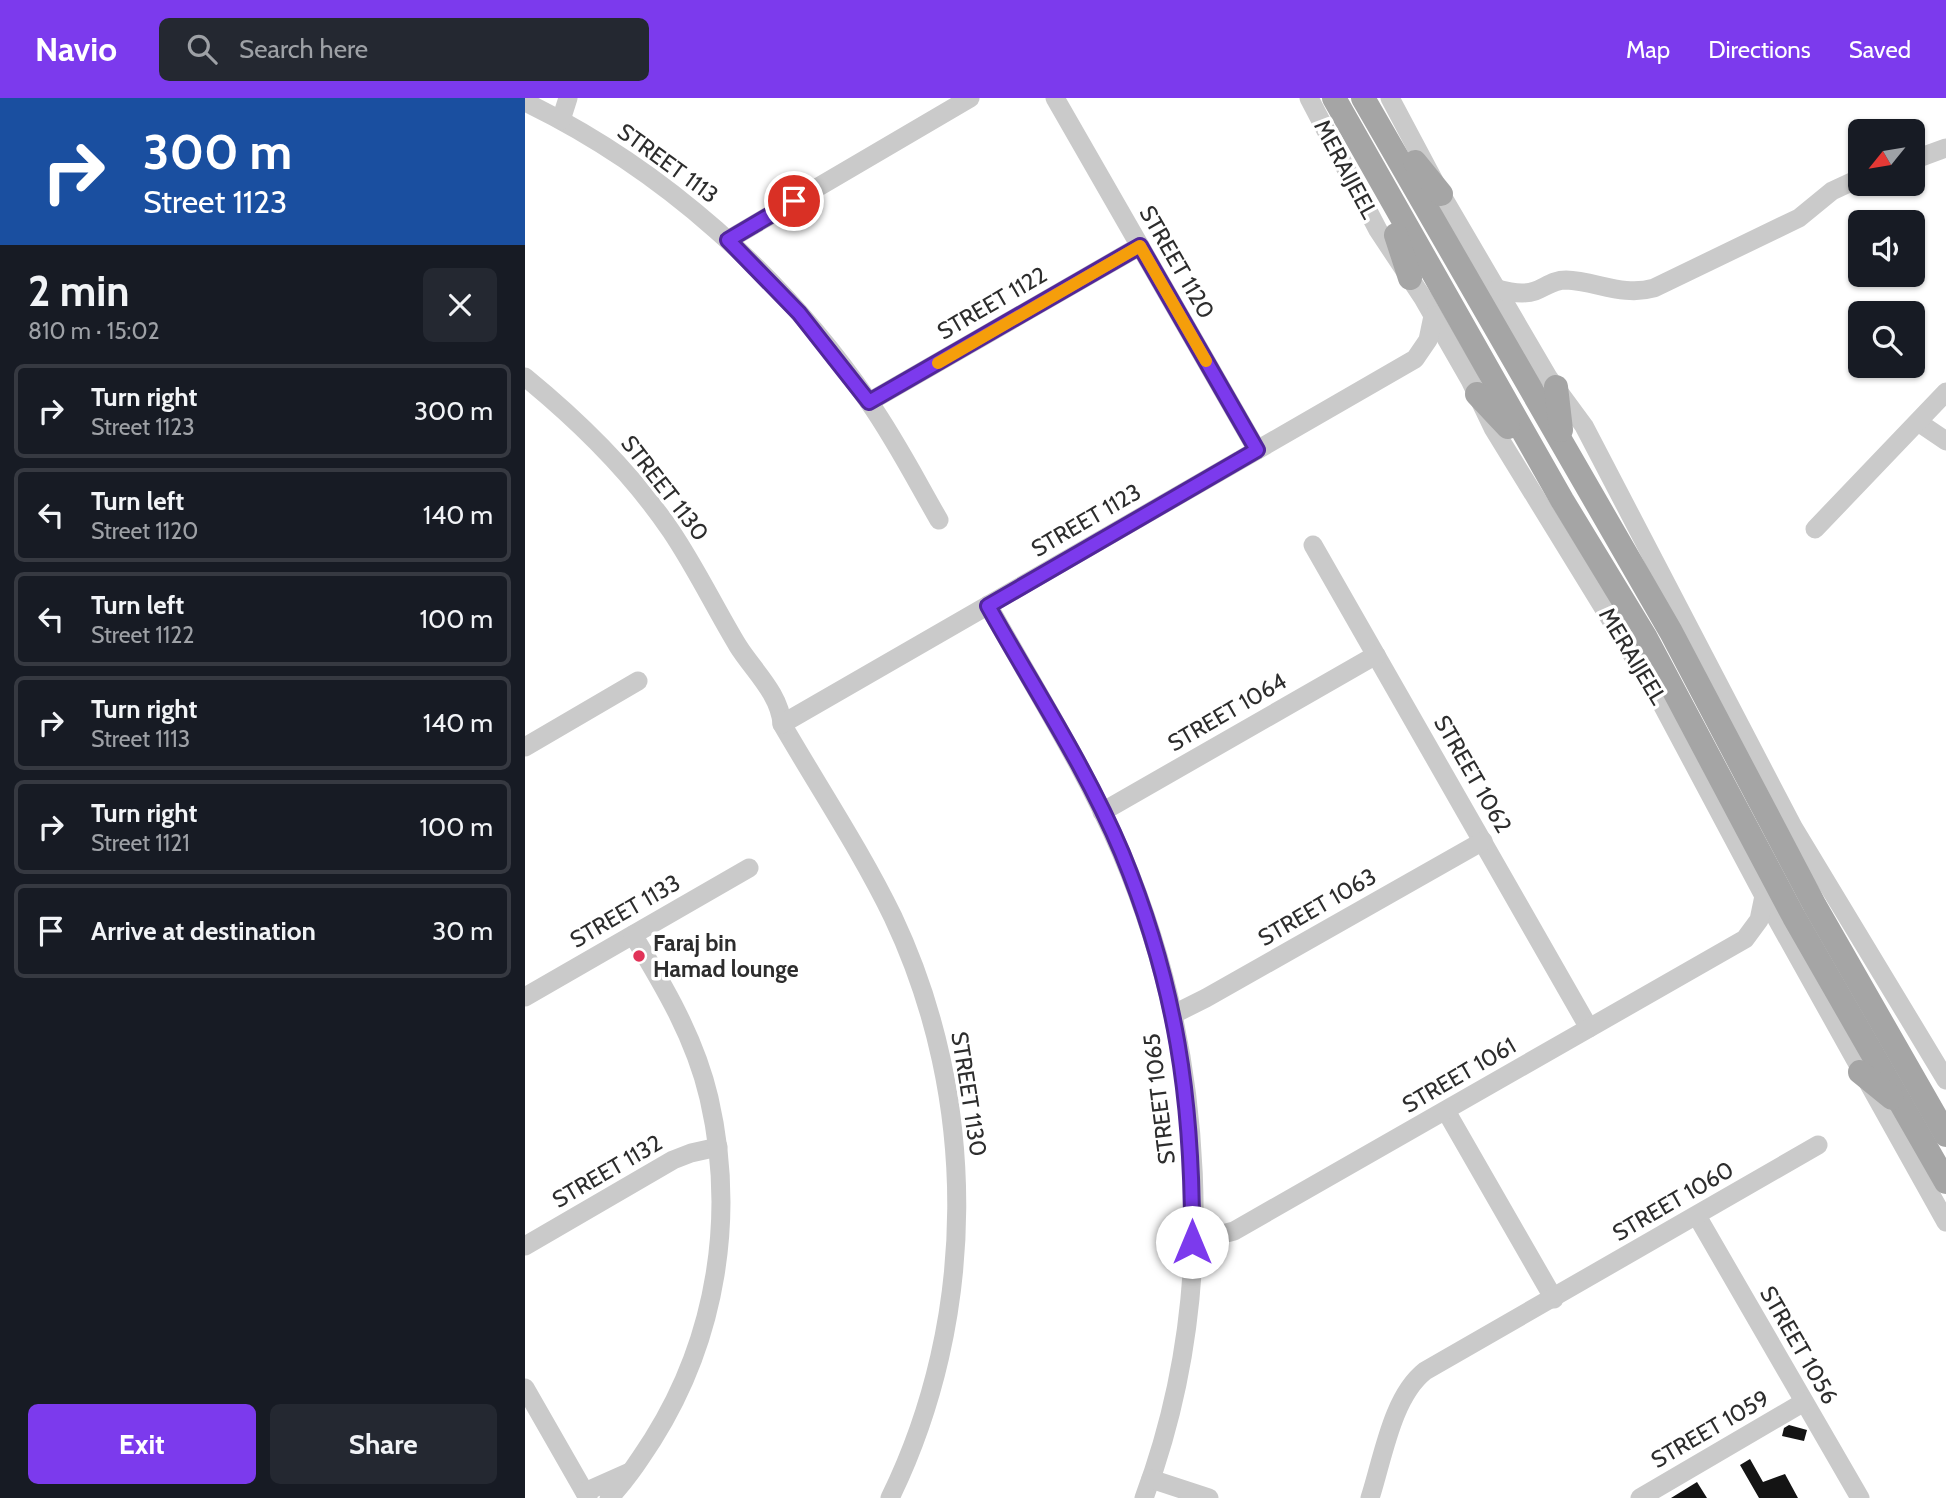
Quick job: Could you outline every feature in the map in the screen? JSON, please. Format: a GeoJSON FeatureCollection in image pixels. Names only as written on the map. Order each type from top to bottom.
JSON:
{"type":"FeatureCollection","features":[{"type":"Feature","properties":{"kind":"main road"},"geometry":{"type":"LineString","coordinates":[[1333,98],[1393,228],[1410,278]]}},
{"type":"Feature","properties":{"kind":"main road","name":"MERAIJEEL"},"geometry":{"type":"LineString","coordinates":[[1333,98],[1562,500],[1646,638],[1794,917],[1946,1182]]}},
{"type":"Feature","properties":{"kind":"main road","name":"MERAIJEEL"},"geometry":{"type":"LineString","coordinates":[[1363,98],[1671,632],[1815,906],[1946,1135]]}},
{"type":"Feature","properties":{"kind":"main road"},"geometry":{"type":"LineString","coordinates":[[1376,98],[1412,159],[1441,194]]}},
{"type":"Feature","properties":{"kind":"main road"},"geometry":{"type":"LineString","coordinates":[[1556,387],[1562,442]]}},
{"type":"Feature","properties":{"kind":"main road"},"geometry":{"type":"LineString","coordinates":[[1477,394],[1507,425],[1562,500]]}},
{"type":"Feature","properties":{"kind":"main road"},"geometry":{"type":"LineString","coordinates":[[1860,1072],[1903,1107]]}},
{"type":"Feature","properties":{"kind":"main road"},"geometry":{"type":"LineString","coordinates":[[1913,1078],[1946,1107]]}},
{"type":"Feature","properties":{"kind":"street"},"geometry":{"type":"LineString","coordinates":[[561,120],[568,98]]}},
{"type":"Feature","properties":{"kind":"street"},"geometry":{"type":"LineString","coordinates":[[728,240],[970,98]]}},
{"type":"Feature","properties":{"kind":"street","name":"STREET 1120"},"geometry":{"type":"LineString","coordinates":[[1055,98],[1257,450]]}},
{"type":"Feature","properties":{"kind":"street","name":"MERAIJEEL"},"geometry":{"type":"LineString","coordinates":[[1309,98],[1378,230],[1433,316],[1498,436],[1657,695],[1764,897],[1946,1222]]}},
{"type":"Feature","properties":{"kind":"street"},"geometry":{"type":"LineString","coordinates":[[1390,98],[1441,194],[1521,331],[1584,426],[1809,855],[1946,1080]]}},
{"type":"Feature","properties":{"kind":"street","name":"STREET 1113"},"geometry":{"type":"LineString","coordinates":[[536,103],[643,173],[728,240],[799,313],[869,402],[939,520]]}},
{"type":"Feature","properties":{"kind":"street"},"geometry":{"type":"LineString","coordinates":[[1925,156],[1946,148]]}},
{"type":"Feature","properties":{"kind":"street"},"geometry":{"type":"LineString","coordinates":[[1521,331],[1524,309],[1535,291],[1550,283],[1564,280],[1634,292],[1654,288],[1799,218],[1832,191],[1848,184]]}},
{"type":"Feature","properties":{"kind":"street","name":"STREET 1122"},"geometry":{"type":"LineString","coordinates":[[869,402],[1140,246]]}},
{"type":"Feature","properties":{"kind":"street"},"geometry":{"type":"LineString","coordinates":[[1497,289],[1535,291]]}},
{"type":"Feature","properties":{"kind":"street"},"geometry":{"type":"LineString","coordinates":[[1415,359],[1429,340],[1433,316]]}},
{"type":"Feature","properties":{"kind":"street"},"geometry":{"type":"LineString","coordinates":[[1415,359],[1439,357],[1460,364]]}},
{"type":"Feature","properties":{"kind":"street","name":"STREET 1123"},"geometry":{"type":"LineString","coordinates":[[782,724],[1415,359]]}},
{"type":"Feature","properties":{"kind":"street","name":"STREET 1130"},"geometry":{"type":"LineString","coordinates":[[525,377],[587,432],[644,495],[693,565],[740,650],[756,669],[778,708],[782,724],[893,916],[925,996],[939,1048],[951,1113],[957,1199],[954,1276],[949,1314],[930,1397],[915,1441],[890,1498]]}},
{"type":"Feature","properties":{"kind":"street"},"geometry":{"type":"LineString","coordinates":[[1815,529],[1946,393]]}},
{"type":"Feature","properties":{"kind":"street"},"geometry":{"type":"LineString","coordinates":[[1917,422],[1946,441]]}},
{"type":"Feature","properties":{"kind":"street","name":"STREET 1062"},"geometry":{"type":"LineString","coordinates":[[1313,545],[1589,1028]]}},
{"type":"Feature","properties":{"kind":"street","name":"STREET 1065"},"geometry":{"type":"LineString","coordinates":[[988,606],[1102,812],[1150,928],[1174,1014],[1189,1113],[1193,1171],[1192,1242],[1178,1368],[1144,1498]]}},
{"type":"Feature","properties":{"kind":"street","name":"STREET 1064"},"geometry":{"type":"LineString","coordinates":[[1102,812],[1376,655]]}},
{"type":"Feature","properties":{"kind":"street"},"geometry":{"type":"LineString","coordinates":[[526,746],[638,681]]}},
{"type":"Feature","properties":{"kind":"street","name":"STREET 1063"},"geometry":{"type":"LineString","coordinates":[[1174,1014],[1483,841]]}},
{"type":"Feature","properties":{"kind":"street","name":"STREET 1133"},"geometry":{"type":"LineString","coordinates":[[525,997],[749,868]]}},
{"type":"Feature","properties":{"kind":"street"},"geometry":{"type":"LineString","coordinates":[[1745,939],[1759,920],[1764,897]]}},
{"type":"Feature","properties":{"kind":"street"},"geometry":{"type":"LineString","coordinates":[[609,1498],[631,1471],[674,1402],[704,1326],[720,1240],[718,1147],[708,1096],[680,1017],[633,935]]}},
{"type":"Feature","properties":{"kind":"street"},"geometry":{"type":"LineString","coordinates":[[1745,939],[1769,937],[1792,946]]}},
{"type":"Feature","properties":{"kind":"street","name":"STREET 1061"},"geometry":{"type":"LineString","coordinates":[[1192,1242],[1217,1238],[1234,1231],[1745,939]]}},
{"type":"Feature","properties":{"kind":"street"},"geometry":{"type":"LineString","coordinates":[[1446,1111],[1554,1299]]}},
{"type":"Feature","properties":{"kind":"street","name":"STREET 1060"},"geometry":{"type":"LineString","coordinates":[[1370,1498],[1399,1406],[1415,1379],[1425,1371],[1818,1145]]}},
{"type":"Feature","properties":{"kind":"street","name":"STREET 1132"},"geometry":{"type":"LineString","coordinates":[[525,1246],[673,1160],[718,1147]]}},
{"type":"Feature","properties":{"kind":"street","name":"STREET 1056"},"geometry":{"type":"LineString","coordinates":[[1697,1216],[1860,1498]]}},
{"type":"Feature","properties":{"kind":"street"},"geometry":{"type":"LineString","coordinates":[[525,1388],[587,1495],[631,1471]]}},
{"type":"Feature","properties":{"kind":"street","name":"STREET 1059"},"geometry":{"type":"LineString","coordinates":[[1640,1498],[1804,1402]]}},
{"type":"Feature","properties":{"kind":"street"},"geometry":{"type":"LineString","coordinates":[[1151,1479],[1209,1498]]}},
{"type":"Feature","properties":{"kind":"building"},"geometry":{"type":"Polygon","coordinates":[[[1789,1425],[1807,1430],[1804,1441],[1782,1436],[1784,1428],[1789,1425]]]}},
{"type":"Feature","properties":{"kind":"building"},"geometry":{"type":"Polygon","coordinates":[[[1750,1459],[1763,1482],[1785,1474],[1798,1498],[1759,1498],[1740,1465],[1750,1459]]]}},
{"type":"Feature","properties":{"kind":"building"},"geometry":{"type":"Polygon","coordinates":[[[1697,1482],[1707,1498],[1671,1498],[1697,1482]]]}},
{"type":"Feature","properties":{"kind":"slow traffic"},"geometry":{"type":"LineString","coordinates":[[938,363],[1140,246],[1206,361]]}},
{"type":"Feature","properties":{"kind":"place","name":"Faraj bin Hamad lounge"},"geometry":{"type":"Point","coordinates":[639,956]}},
{"type":"Feature","properties":{"kind":"route"},"geometry":{"type":"LineString","coordinates":[[794,201],[728,240],[799,313],[869,402],[1140,246],[1257,450],[988,606],[1092,790],[1121,852],[1150,928],[1174,1014],[1184,1074],[1193,1171],[1192,1242]]}}]}
